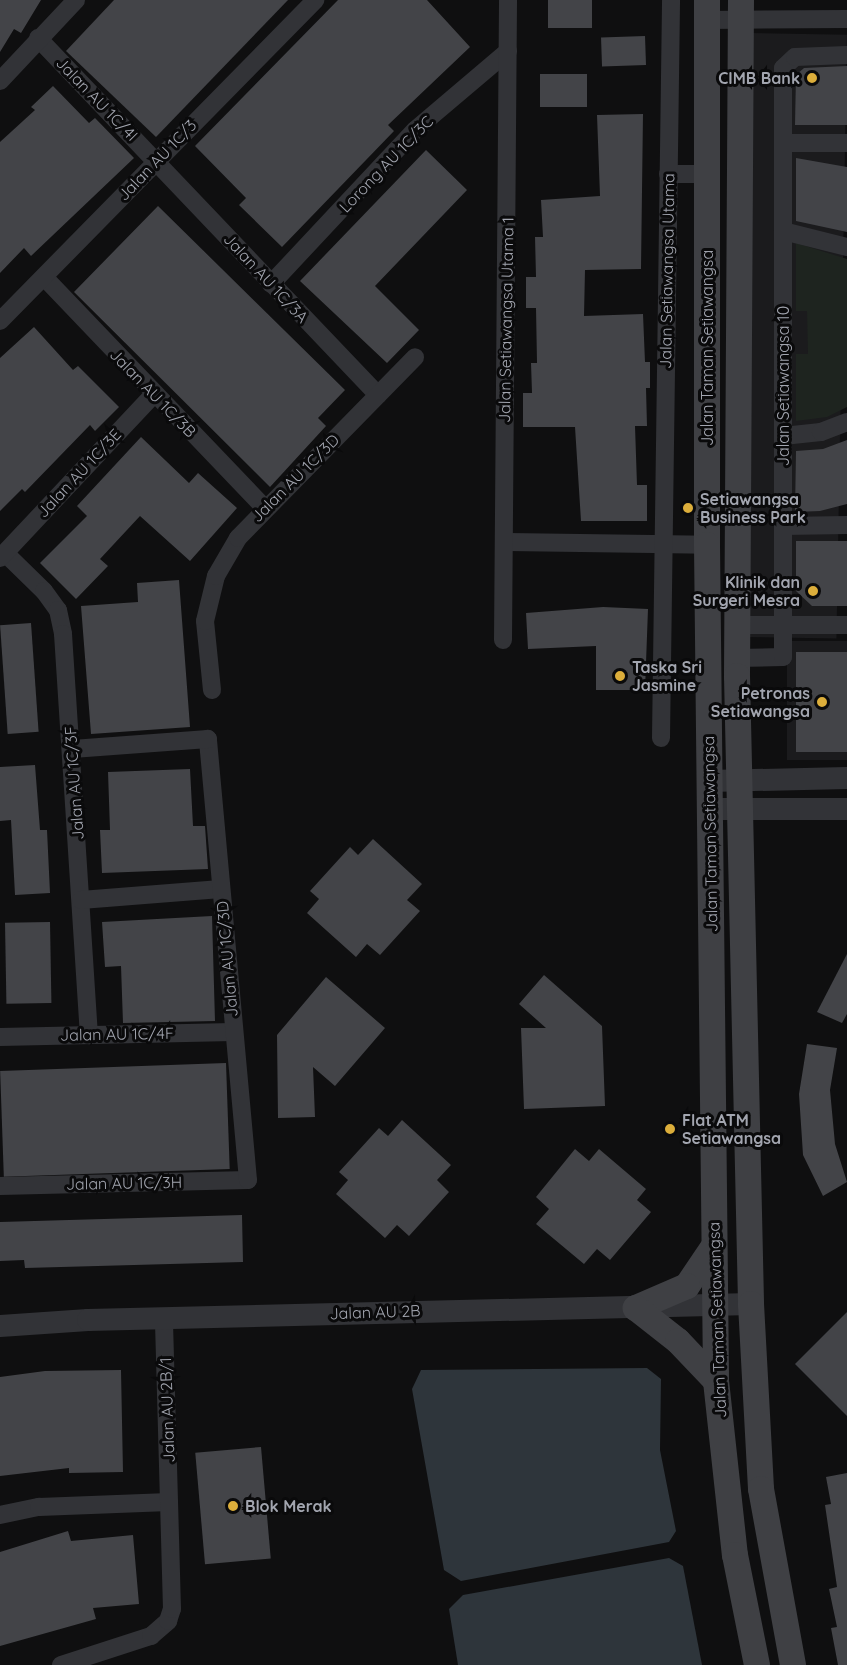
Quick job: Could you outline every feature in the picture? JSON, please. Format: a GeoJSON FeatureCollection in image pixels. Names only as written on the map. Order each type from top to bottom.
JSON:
{"type":"FeatureCollection","features":[{"type":"Feature","properties":{"kind":"main road","name":"Jalan Taman Setiawangsa"},"geometry":{"type":"LineString","coordinates":[[707,10],[707,545],[712,1249],[716,1381],[735,1555],[757,1665]]}},
{"type":"Feature","properties":{"kind":"main road","name":"Jalan Taman Setiawangsa"},"geometry":{"type":"LineString","coordinates":[[741,10],[737,657],[751,1304],[761,1489],[793,1665]]}},
{"type":"Feature","properties":{"kind":"main road"},"geometry":{"type":"LineString","coordinates":[[712,1249],[687,1286],[636,1308],[678,1341],[716,1381]]}},
{"type":"Feature","properties":{"kind":"street"},"geometry":{"type":"LineString","coordinates":[[0,81],[76,0]]}},
{"type":"Feature","properties":{"kind":"street","name":"Jalan AU 1C/3"},"geometry":{"type":"LineString","coordinates":[[0,321],[315,0]]}},
{"type":"Feature","properties":{"kind":"street","name":"Jalan Setiawangsa Utama 1"},"geometry":{"type":"LineString","coordinates":[[503,640],[508,0]]}},
{"type":"Feature","properties":{"kind":"street","name":"Jalan Setiawangsa Utama"},"geometry":{"type":"LineString","coordinates":[[661,738],[671,0]]}},
{"type":"Feature","properties":{"kind":"street"},"geometry":{"type":"LineString","coordinates":[[707,10],[741,10],[847,19]]}},
{"type":"Feature","properties":{"kind":"street","name":"Jalan AU 1C/4I"},"geometry":{"type":"LineString","coordinates":[[38,38],[156,160]]}},
{"type":"Feature","properties":{"kind":"street","name":"Lorong AU 1C/3C"},"geometry":{"type":"LineString","coordinates":[[271,284],[415,130],[508,51]]}},
{"type":"Feature","properties":{"kind":"street","name":"Jalan Setiawangsa 10"},"geometry":{"type":"LineString","coordinates":[[737,657],[783,657],[783,68],[795,57],[847,55]]}},
{"type":"Feature","properties":{"kind":"street"},"geometry":{"type":"LineString","coordinates":[[783,143],[847,143]]}},
{"type":"Feature","properties":{"kind":"street","name":"Jalan AU 1C/3A"},"geometry":{"type":"LineString","coordinates":[[156,160],[378,395]]}},
{"type":"Feature","properties":{"kind":"street"},"geometry":{"type":"LineString","coordinates":[[668,174],[706,174]]}},
{"type":"Feature","properties":{"kind":"street"},"geometry":{"type":"LineString","coordinates":[[783,231],[847,247]]}},
{"type":"Feature","properties":{"kind":"street","name":"Jalan AU 1C/3B"},"geometry":{"type":"LineString","coordinates":[[44,277],[264,507]]}},
{"type":"Feature","properties":{"kind":"street","name":"Jalan AU 1C/3D"},"geometry":{"type":"LineString","coordinates":[[212,690],[205,621],[216,576],[238,538],[264,507],[415,357]]}},
{"type":"Feature","properties":{"kind":"street","name":"Jalan AU 1C/3E"},"geometry":{"type":"LineString","coordinates":[[2,555],[154,394]]}},
{"type":"Feature","properties":{"kind":"street"},"geometry":{"type":"LineString","coordinates":[[783,436],[821,432],[847,422]]}},
{"type":"Feature","properties":{"kind":"street"},"geometry":{"type":"LineString","coordinates":[[783,526],[847,525]]}},
{"type":"Feature","properties":{"kind":"street"},"geometry":{"type":"LineString","coordinates":[[504,542],[707,545]]}},
{"type":"Feature","properties":{"kind":"street","name":"Jalan AU 1C/3F"},"geometry":{"type":"LineString","coordinates":[[2,555],[44,591],[58,610],[72,749],[89,1035]]}},
{"type":"Feature","properties":{"kind":"street"},"geometry":{"type":"LineString","coordinates":[[737,625],[847,625]]}},
{"type":"Feature","properties":{"kind":"street","name":"Jalan AU 1C/3D"},"geometry":{"type":"LineString","coordinates":[[72,749],[208,739],[248,1180]]}},
{"type":"Feature","properties":{"kind":"street"},"geometry":{"type":"LineString","coordinates":[[709,781],[847,778]]}},
{"type":"Feature","properties":{"kind":"street"},"geometry":{"type":"LineString","coordinates":[[710,809],[847,809]]}},
{"type":"Feature","properties":{"kind":"street"},"geometry":{"type":"LineString","coordinates":[[81,900],[221,889]]}},
{"type":"Feature","properties":{"kind":"street","name":"Jalan AU 1C/4F"},"geometry":{"type":"LineString","coordinates":[[0,1037],[233,1032]]}},
{"type":"Feature","properties":{"kind":"street","name":"Jalan AU 1C/3H"},"geometry":{"type":"LineString","coordinates":[[0,1186],[248,1180]]}},
{"type":"Feature","properties":{"kind":"street","name":"Jalan AU 2B"},"geometry":{"type":"LineString","coordinates":[[0,1326],[164,1318],[751,1304]]}},
{"type":"Feature","properties":{"kind":"street","name":"Jalan AU 2B/1"},"geometry":{"type":"LineString","coordinates":[[61,1665],[118,1650],[150,1636],[168,1621],[172,1609],[164,1318]]}},
{"type":"Feature","properties":{"kind":"street"},"geometry":{"type":"LineString","coordinates":[[0,1515],[39,1507],[170,1502]]}},
{"type":"Feature","properties":{"kind":"shaded area","name":"Setiawangsa Business Park"},"geometry":{"type":"Polygon","coordinates":[[[750,33],[847,35],[836,639],[739,637],[750,33]]]}},
{"type":"Feature","properties":{"kind":"shaded area"},"geometry":{"type":"Polygon","coordinates":[[[796,243],[847,259],[847,407],[827,417],[796,421],[796,354],[808,354],[807,311],[796,311],[796,243]]]}},
{"type":"Feature","properties":{"kind":"shaded area","name":"Petronas Setiawangsa"},"geometry":{"type":"Polygon","coordinates":[[[787,641],[847,641],[847,760],[787,760],[787,641]]]}},
{"type":"Feature","properties":{"kind":"shaded area"},"geometry":{"type":"Polygon","coordinates":[[[647,1368],[661,1379],[660,1450],[676,1531],[669,1542],[461,1581],[444,1570],[412,1389],[421,1370],[647,1368]]]}},
{"type":"Feature","properties":{"kind":"shaded area"},"geometry":{"type":"Polygon","coordinates":[[[669,1558],[683,1566],[702,1665],[458,1665],[449,1609],[463,1595],[669,1558]]]}},
{"type":"Feature","properties":{"kind":"building"},"geometry":{"type":"Polygon","coordinates":[[[0,0],[41,0],[21,33],[14,29],[0,52],[0,0]]]}},
{"type":"Feature","properties":{"kind":"building"},"geometry":{"type":"Polygon","coordinates":[[[114,0],[288,0],[156,137],[66,51],[114,0]]]}},
{"type":"Feature","properties":{"kind":"building"},"geometry":{"type":"Polygon","coordinates":[[[338,0],[427,0],[470,47],[388,125],[394,131],[282,247],[239,205],[246,198],[195,146],[338,0]]]}},
{"type":"Feature","properties":{"kind":"building"},"geometry":{"type":"Polygon","coordinates":[[[548,0],[592,0],[592,28],[548,28],[548,0]]]}},
{"type":"Feature","properties":{"kind":"building"},"geometry":{"type":"Polygon","coordinates":[[[645,36],[646,65],[602,67],[601,38],[645,36]]]}},
{"type":"Feature","properties":{"kind":"building"},"geometry":{"type":"Polygon","coordinates":[[[847,66],[847,125],[795,125],[796,75],[804,68],[847,66]]]}},
{"type":"Feature","properties":{"kind":"building"},"geometry":{"type":"Polygon","coordinates":[[[540,74],[587,74],[587,107],[540,107],[540,74]]]}},
{"type":"Feature","properties":{"kind":"building"},"geometry":{"type":"Polygon","coordinates":[[[53,86],[89,123],[95,118],[134,158],[31,256],[24,248],[0,273],[0,142],[35,110],[31,107],[53,86]]]}},
{"type":"Feature","properties":{"kind":"building"},"geometry":{"type":"Polygon","coordinates":[[[643,114],[641,269],[585,270],[584,316],[643,314],[645,362],[650,362],[650,388],[646,388],[647,426],[635,426],[637,485],[647,485],[647,521],[581,521],[575,427],[523,427],[523,393],[532,393],[531,363],[537,363],[536,308],[526,308],[526,277],[536,277],[535,237],[543,237],[541,200],[600,196],[597,115],[643,114]]]}},
{"type":"Feature","properties":{"kind":"building"},"geometry":{"type":"Polygon","coordinates":[[[426,150],[467,190],[375,286],[419,330],[387,363],[300,281],[426,150]]]}},
{"type":"Feature","properties":{"kind":"building"},"geometry":{"type":"Polygon","coordinates":[[[796,158],[847,167],[847,232],[796,221],[796,158]]]}},
{"type":"Feature","properties":{"kind":"building"},"geometry":{"type":"Polygon","coordinates":[[[158,206],[345,390],[318,418],[326,426],[270,487],[74,292],[158,206]]]}},
{"type":"Feature","properties":{"kind":"building"},"geometry":{"type":"Polygon","coordinates":[[[34,327],[73,370],[78,366],[119,407],[95,431],[90,425],[25,492],[22,489],[0,511],[0,358],[34,327]]]}},
{"type":"Feature","properties":{"kind":"building"},"geometry":{"type":"Polygon","coordinates":[[[141,437],[189,483],[198,473],[237,508],[190,561],[140,516],[100,559],[108,566],[76,599],[40,563],[87,516],[77,506],[141,437]]]}},
{"type":"Feature","properties":{"kind":"building"},"geometry":{"type":"Polygon","coordinates":[[[847,440],[847,504],[820,511],[795,512],[796,451],[823,449],[847,440]]]}},
{"type":"Feature","properties":{"kind":"building"},"geometry":{"type":"Polygon","coordinates":[[[796,541],[847,541],[847,606],[812,606],[796,591],[796,541]]]}},
{"type":"Feature","properties":{"kind":"building"},"geometry":{"type":"Polygon","coordinates":[[[179,580],[190,727],[91,734],[81,606],[138,602],[137,583],[179,580]]]}},
{"type":"Feature","properties":{"kind":"building"},"geometry":{"type":"Polygon","coordinates":[[[603,607],[648,609],[645,690],[596,690],[596,646],[528,649],[526,613],[603,607]]]}},
{"type":"Feature","properties":{"kind":"building"},"geometry":{"type":"Polygon","coordinates":[[[31,623],[39,732],[8,734],[0,625],[31,623]]]}},
{"type":"Feature","properties":{"kind":"building","name":"Petronas Setiawangsa"},"geometry":{"type":"Polygon","coordinates":[[[796,652],[847,652],[847,752],[796,752],[796,652]]]}},
{"type":"Feature","properties":{"kind":"building"},"geometry":{"type":"Polygon","coordinates":[[[35,765],[40,830],[47,830],[50,893],[15,895],[11,820],[0,821],[0,767],[35,765]]]}},
{"type":"Feature","properties":{"kind":"building"},"geometry":{"type":"Polygon","coordinates":[[[190,769],[193,826],[205,826],[208,869],[102,873],[100,830],[110,830],[108,772],[190,769]]]}},
{"type":"Feature","properties":{"kind":"building"},"geometry":{"type":"Polygon","coordinates":[[[373,839],[422,884],[407,900],[420,911],[380,955],[367,944],[356,957],[307,913],[319,899],[310,891],[350,847],[358,855],[373,839]]]}},
{"type":"Feature","properties":{"kind":"building"},"geometry":{"type":"Polygon","coordinates":[[[212,916],[215,1021],[123,1023],[121,966],[105,967],[102,922],[212,916]]]}},
{"type":"Feature","properties":{"kind":"building"},"geometry":{"type":"Polygon","coordinates":[[[50,922],[51,1003],[6,1004],[5,923],[50,922]]]}},
{"type":"Feature","properties":{"kind":"building"},"geometry":{"type":"Polygon","coordinates":[[[847,954],[847,1014],[842,1023],[817,1012],[847,954]]]}},
{"type":"Feature","properties":{"kind":"building"},"geometry":{"type":"Polygon","coordinates":[[[544,975],[602,1026],[605,1106],[524,1109],[521,1028],[546,1028],[519,1004],[544,975]]]}},
{"type":"Feature","properties":{"kind":"building"},"geometry":{"type":"Polygon","coordinates":[[[326,977],[385,1028],[335,1086],[313,1067],[315,1117],[278,1118],[277,1035],[326,977]]]}},
{"type":"Feature","properties":{"kind":"building"},"geometry":{"type":"Polygon","coordinates":[[[807,1044],[837,1048],[830,1090],[835,1144],[847,1182],[823,1196],[803,1155],[799,1094],[807,1044]]]}},
{"type":"Feature","properties":{"kind":"building"},"geometry":{"type":"Polygon","coordinates":[[[226,1063],[230,1169],[4,1177],[0,1071],[226,1063]]]}},
{"type":"Feature","properties":{"kind":"building"},"geometry":{"type":"Polygon","coordinates":[[[402,1120],[451,1165],[437,1180],[449,1192],[409,1236],[397,1225],[385,1238],[336,1194],[348,1180],[339,1172],[379,1128],[388,1136],[402,1120]]]}},
{"type":"Feature","properties":{"kind":"building"},"geometry":{"type":"Polygon","coordinates":[[[575,1149],[589,1161],[599,1149],[646,1189],[637,1200],[651,1212],[610,1260],[597,1249],[584,1264],[536,1224],[549,1209],[536,1197],[575,1149]]]}},
{"type":"Feature","properties":{"kind":"building"},"geometry":{"type":"Polygon","coordinates":[[[242,1215],[243,1262],[25,1268],[24,1260],[0,1261],[0,1222],[242,1215]]]}},
{"type":"Feature","properties":{"kind":"building"},"geometry":{"type":"Polygon","coordinates":[[[847,1312],[847,1416],[795,1364],[847,1312]]]}},
{"type":"Feature","properties":{"kind":"building"},"geometry":{"type":"Polygon","coordinates":[[[121,1370],[123,1472],[69,1473],[69,1468],[0,1476],[0,1377],[45,1371],[121,1370]]]}},
{"type":"Feature","properties":{"kind":"building","name":"Blok Merak"},"geometry":{"type":"Polygon","coordinates":[[[261,1447],[271,1559],[205,1564],[195,1453],[261,1447]]]}},
{"type":"Feature","properties":{"kind":"building"},"geometry":{"type":"Polygon","coordinates":[[[847,1473],[847,1665],[838,1665],[831,1628],[837,1627],[829,1589],[837,1587],[825,1505],[831,1504],[826,1477],[847,1473]]]}},
{"type":"Feature","properties":{"kind":"building"},"geometry":{"type":"Polygon","coordinates":[[[68,1531],[71,1541],[133,1535],[139,1604],[93,1608],[96,1619],[0,1646],[0,1552],[68,1531]]]}},
{"type":"Feature","properties":{"kind":"place","name":"CIMB Bank"},"geometry":{"type":"Point","coordinates":[812,78]}},
{"type":"Feature","properties":{"kind":"place","name":"Setiawangsa Business Park"},"geometry":{"type":"Point","coordinates":[688,508]}},
{"type":"Feature","properties":{"kind":"place","name":"Klinik dan Surgeri Mesra"},"geometry":{"type":"Point","coordinates":[813,591]}},
{"type":"Feature","properties":{"kind":"place","name":"Taska Sri Jasmine"},"geometry":{"type":"Point","coordinates":[620,676]}},
{"type":"Feature","properties":{"kind":"place","name":"Petronas Setiawangsa"},"geometry":{"type":"Point","coordinates":[822,702]}},
{"type":"Feature","properties":{"kind":"place","name":"Flat ATM Setiawangsa"},"geometry":{"type":"Point","coordinates":[670,1129]}},
{"type":"Feature","properties":{"kind":"place","name":"Blok Merak"},"geometry":{"type":"Point","coordinates":[233,1506]}}]}
